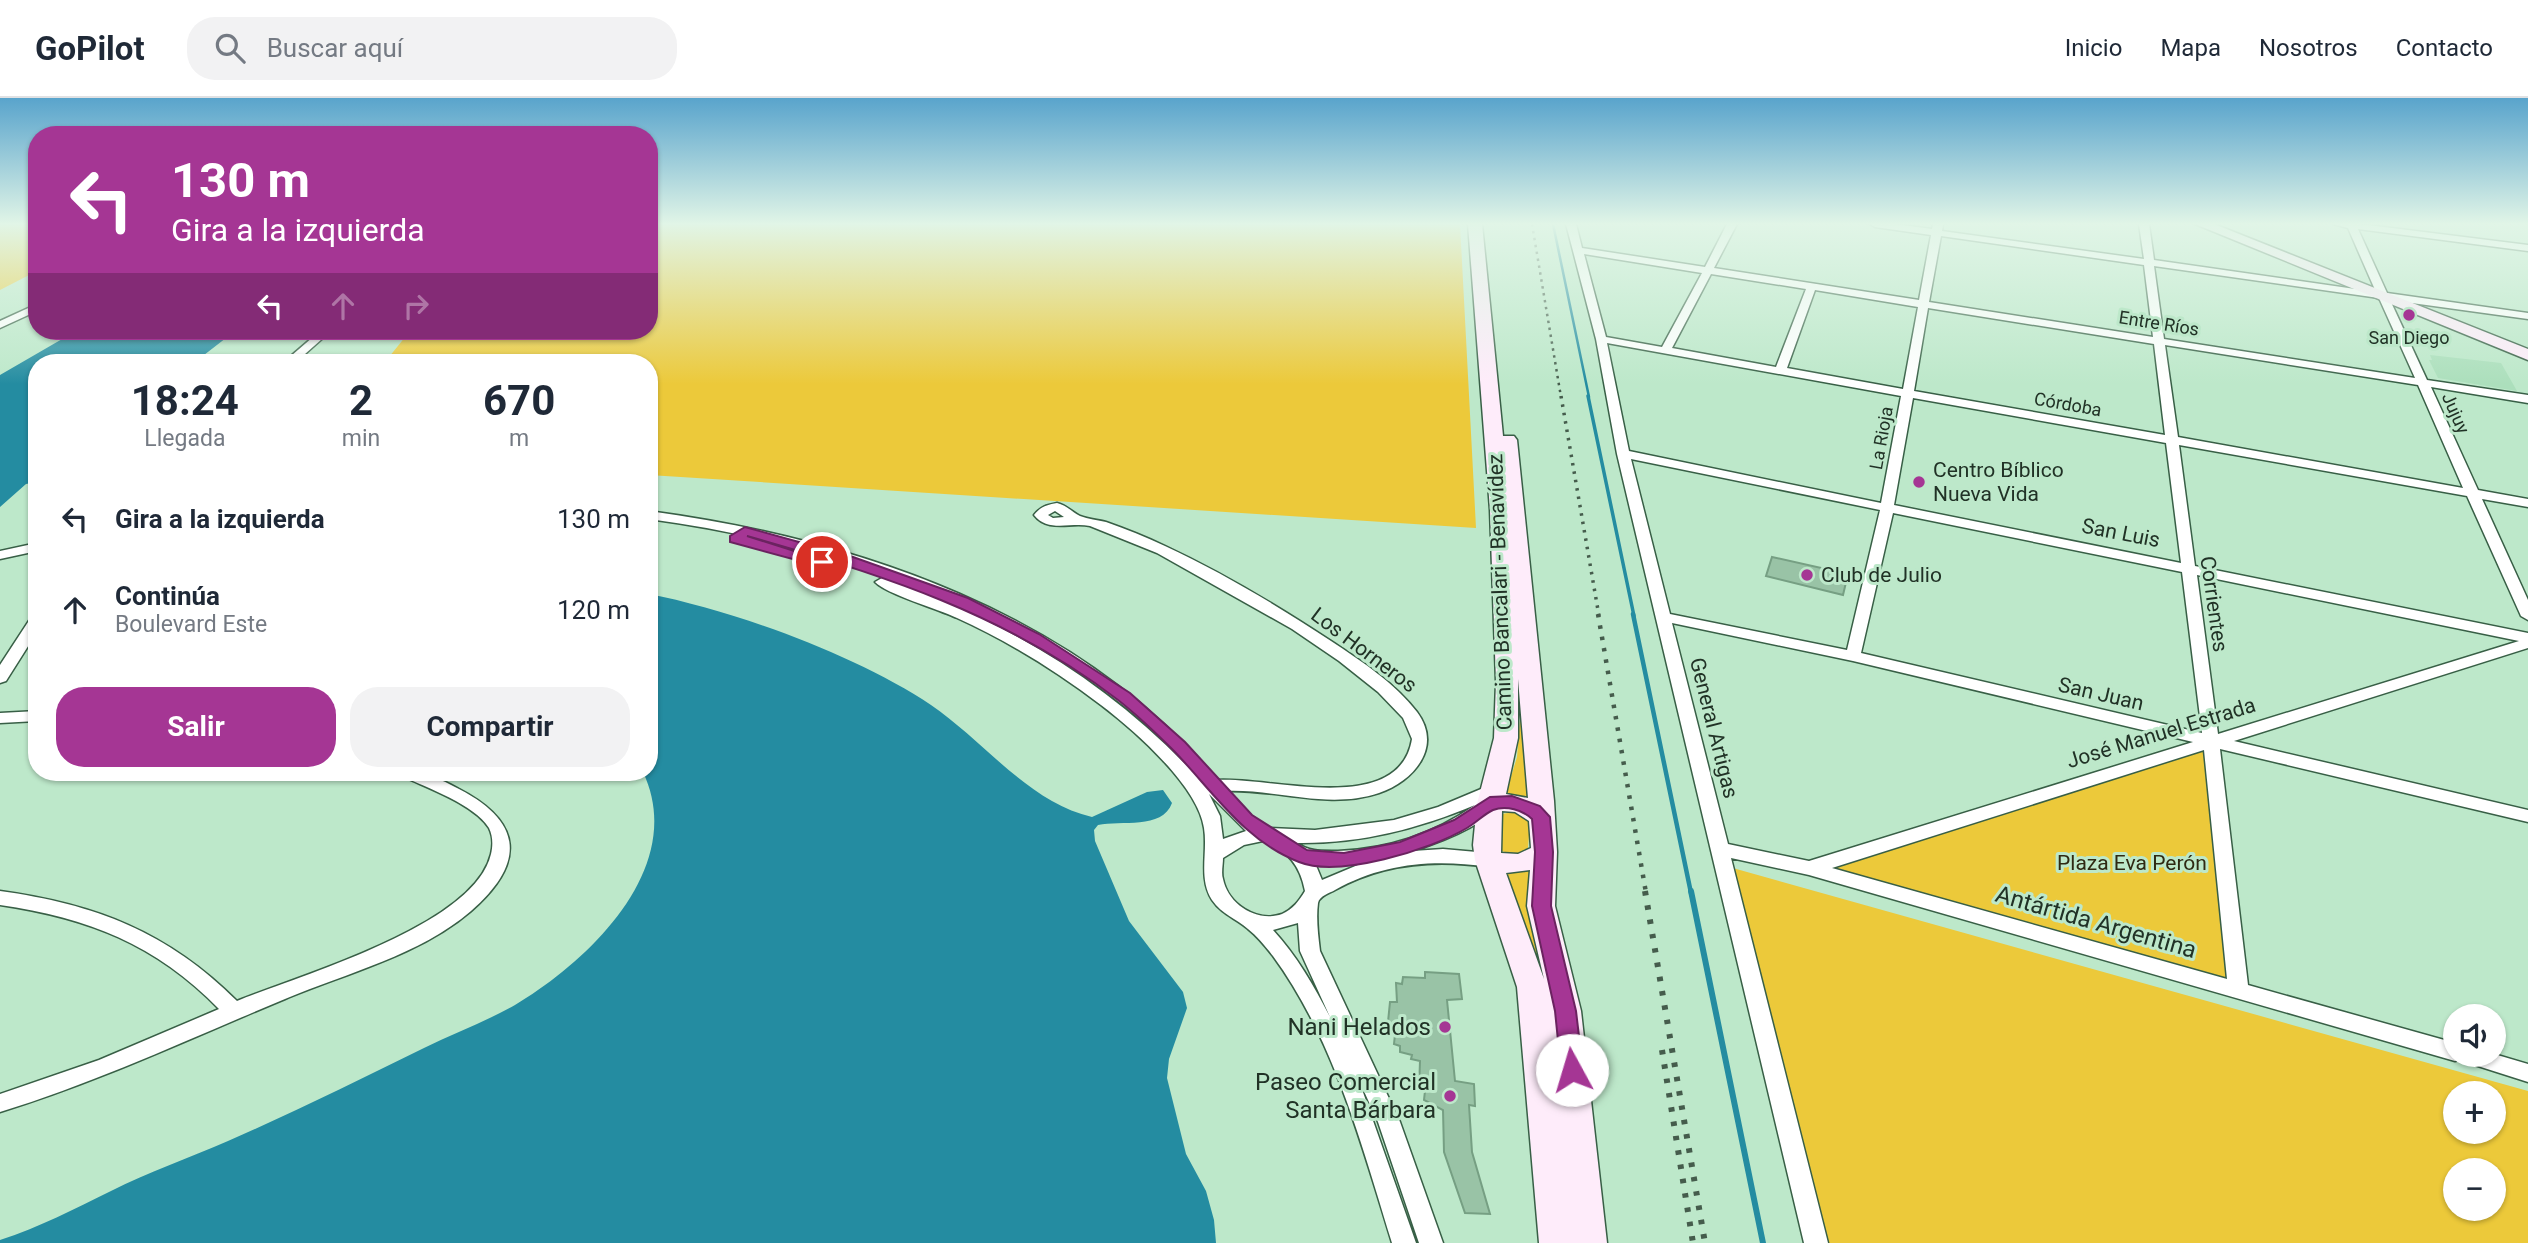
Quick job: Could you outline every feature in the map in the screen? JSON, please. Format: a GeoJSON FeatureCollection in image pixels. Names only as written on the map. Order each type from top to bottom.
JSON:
{"type":"FeatureCollection","features":[{"type":"Feature","properties":{"kind":"main road","name":"Camino Bancalari - Benavídez"},"geometry":{"type":"LineString","coordinates":[[1479,277],[1505,622],[1506,742],[1491,797],[1485,841],[1488,860],[1532,987],[1539,1036],[1556,1243]]}},
{"type":"Feature","properties":{"kind":"main road","name":"Camino Bancalari - Benavídez"},"geometry":{"type":"LineString","coordinates":[[1492,277],[1544,852],[1541,906],[1566,1011],[1590,1243]]}},
{"type":"Feature","properties":{"kind":"main road"},"geometry":{"type":"LineString","coordinates":[[2338,277],[2528,353]]}},
{"type":"Feature","properties":{"kind":"main road"},"geometry":{"type":"LineString","coordinates":[[2340,277],[2385,296]]}},
{"type":"Feature","properties":{"kind":"main road"},"geometry":{"type":"LineString","coordinates":[[1491,797],[1524,805],[1541,817]]}},
{"type":"Feature","properties":{"kind":"main road"},"geometry":{"type":"LineString","coordinates":[[1488,860],[1514,864],[1536,859],[1544,852]]}},
{"type":"Feature","properties":{"kind":"street","name":"General Artigas"},"geometry":{"type":"LineString","coordinates":[[1584,277],[1601,339],[1623,454],[1816,1243]]}},
{"type":"Feature","properties":{"kind":"street"},"geometry":{"type":"LineString","coordinates":[[1666,350],[1705,277]]}},
{"type":"Feature","properties":{"kind":"street","name":"Entre Ríos"},"geometry":{"type":"LineString","coordinates":[[1753,277],[2528,399]]}},
{"type":"Feature","properties":{"kind":"street","name":"La Rioja"},"geometry":{"type":"LineString","coordinates":[[1853,656],[1887,508],[1928,277]]}},
{"type":"Feature","properties":{"kind":"street","name":"Corrientes"},"geometry":{"type":"LineString","coordinates":[[2150,277],[2211,741],[2238,989]]}},
{"type":"Feature","properties":{"kind":"street"},"geometry":{"type":"LineString","coordinates":[[2252,277],[2528,316]]}},
{"type":"Feature","properties":{"kind":"street","name":"Jujuy"},"geometry":{"type":"LineString","coordinates":[[2376,277],[2528,616]]}},
{"type":"Feature","properties":{"kind":"street"},"geometry":{"type":"LineString","coordinates":[[1780,370],[1812,286]]}},
{"type":"Feature","properties":{"kind":"street"},"geometry":{"type":"LineString","coordinates":[[0,325],[28,311]]}},
{"type":"Feature","properties":{"kind":"street","name":"Córdoba"},"geometry":{"type":"LineString","coordinates":[[1601,339],[2528,503]]}},
{"type":"Feature","properties":{"kind":"street"},"geometry":{"type":"LineString","coordinates":[[299,354],[315,340]]}},
{"type":"Feature","properties":{"kind":"street","name":"San Luis"},"geometry":{"type":"LineString","coordinates":[[1623,454],[2528,638]]}},
{"type":"Feature","properties":{"kind":"street"},"geometry":{"type":"LineString","coordinates":[[658,518],[740,535],[907,586],[1066,664],[1150,718],[1245,820],[1303,856],[1344,859],[1404,848],[1451,829],[1491,797]]}},
{"type":"Feature","properties":{"kind":"street","name":"Los Horneros"},"geometry":{"type":"LineString","coordinates":[[1078,520],[1154,546],[1262,603],[1353,664],[1412,713],[1418,726],[1420,739],[1416,756],[1406,771],[1374,788],[1335,794],[1245,785],[1197,788]]}},
{"type":"Feature","properties":{"kind":"street"},"geometry":{"type":"LineString","coordinates":[[658,526],[740,535]]}},
{"type":"Feature","properties":{"kind":"street"},"geometry":{"type":"LineString","coordinates":[[0,555],[28,549]]}},
{"type":"Feature","properties":{"kind":"street"},"geometry":{"type":"LineString","coordinates":[[0,562],[28,556]]}},
{"type":"Feature","properties":{"kind":"street","name":"San Juan"},"geometry":{"type":"LineString","coordinates":[[1664,617],[1853,656],[2528,816]]}},
{"type":"Feature","properties":{"kind":"street"},"geometry":{"type":"LineString","coordinates":[[0,678],[27,634]]}},
{"type":"Feature","properties":{"kind":"street","name":"José Manuel Estrada"},"geometry":{"type":"LineString","coordinates":[[1809,868],[2528,643]]}},
{"type":"Feature","properties":{"kind":"street"},"geometry":{"type":"LineString","coordinates":[[1066,664],[1140,728],[1197,788],[1212,818],[1215,834],[1210,870],[1217,894],[1227,907],[1254,922],[1285,954],[1330,1040],[1381,1169],[1401,1233],[1424,1220]]}},
{"type":"Feature","properties":{"kind":"street"},"geometry":{"type":"LineString","coordinates":[[0,718],[28,716]]}},
{"type":"Feature","properties":{"kind":"street"},"geometry":{"type":"LineString","coordinates":[[0,1103],[89,1072],[433,927],[472,899],[489,878],[502,846],[501,833],[494,819],[475,806],[426,781]]}},
{"type":"Feature","properties":{"kind":"street"},"geometry":{"type":"LineString","coordinates":[[1214,855],[1240,839],[1265,834],[1318,836],[1383,828],[1491,797]]}},
{"type":"Feature","properties":{"kind":"street","name":"Antártida Argentina"},"geometry":{"type":"LineString","coordinates":[[1720,849],[1809,868],[2443,1049]]}},
{"type":"Feature","properties":{"kind":"street"},"geometry":{"type":"LineString","coordinates":[[1254,922],[1288,920],[1312,898],[1361,869],[1388,862],[1447,854],[1488,860]]}},
{"type":"Feature","properties":{"kind":"street"},"geometry":{"type":"LineString","coordinates":[[1303,856],[1312,898],[1307,929],[1310,951],[1389,1122],[1431,1243]]}},
{"type":"Feature","properties":{"kind":"street"},"geometry":{"type":"LineString","coordinates":[[0,898],[85,915],[152,943],[207,981],[234,1011]]}},
{"type":"Feature","properties":{"kind":"street"},"geometry":{"type":"LineString","coordinates":[[1285,954],[1310,951]]}},
{"type":"Feature","properties":{"kind":"street"},"geometry":{"type":"LineString","coordinates":[[2506,1067],[2528,1073]]}},
{"type":"Feature","properties":{"kind":"shaded area"},"geometry":{"type":"Polygon","coordinates":[[[2430,355],[2501,363],[2517,391],[2438,378],[2429,360],[2432,360],[2430,355]]]}},
{"type":"Feature","properties":{"kind":"green space"},"geometry":{"type":"Polygon","coordinates":[[[0,277],[24,277],[0,290],[0,277]]]}},
{"type":"Feature","properties":{"kind":"green space"},"geometry":{"type":"Polygon","coordinates":[[[658,277],[1463,277],[1476,528],[658,476],[658,354],[391,354],[403,340],[658,340],[658,277]]]}},
{"type":"Feature","properties":{"kind":"green space"},"geometry":{"type":"Polygon","coordinates":[[[1485,277],[1487,277],[1519,610],[1524,757],[1530,795],[1528,798],[1506,793],[1517,757],[1520,719],[1514,610],[1485,277]]]}},
{"type":"Feature","properties":{"kind":"green space","name":"Plaza Eva Perón"},"geometry":{"type":"Polygon","coordinates":[[[2211,741],[2238,990],[1809,868],[2211,741]]]}},
{"type":"Feature","properties":{"kind":"green space"},"geometry":{"type":"Polygon","coordinates":[[[1515,812],[1530,823],[1528,848],[1517,855],[1501,851],[1501,814],[1515,812]]]}},
{"type":"Feature","properties":{"kind":"green space"},"geometry":{"type":"Polygon","coordinates":[[[1715,863],[2492,1081],[2443,1081],[2443,1144],[2506,1144],[2506,1085],[2528,1091],[2528,1243],[1814,1243],[1715,863]]]}},
{"type":"Feature","properties":{"kind":"green space"},"geometry":{"type":"Polygon","coordinates":[[[1501,871],[1531,871],[1557,1024],[1501,871]]]}},
{"type":"Feature","properties":{"kind":"water"},"geometry":{"type":"Polygon","coordinates":[[[60,340],[223,340],[205,354],[36,354],[60,340]]]}},
{"type":"Feature","properties":{"kind":"water"},"geometry":{"type":"Polygon","coordinates":[[[28,359],[28,484],[0,507],[0,375],[28,359]]]}},
{"type":"Feature","properties":{"kind":"water"},"geometry":{"type":"Polygon","coordinates":[[[658,596],[757,624],[868,669],[931,705],[1007,769],[1047,798],[1069,809],[1092,817],[1147,792],[1163,790],[1172,803],[1159,817],[1150,821],[1098,825],[1094,830],[1095,841],[1129,921],[1183,992],[1187,1008],[1169,1059],[1167,1078],[1186,1154],[1206,1191],[1214,1220],[1216,1243],[0,1243],[0,1240],[43,1224],[140,1178],[277,1119],[504,1011],[544,986],[600,937],[624,908],[642,876],[652,842],[653,807],[646,781],[658,781],[658,596]]]}},
{"type":"Feature","properties":{"kind":"building","name":"Club de Julio"},"geometry":{"type":"Polygon","coordinates":[[[1772,557],[1848,574],[1843,595],[1766,576],[1772,557]]]}},
{"type":"Feature","properties":{"kind":"building","name":"Paseo Comercial Santa Bárbara"},"geometry":{"type":"Polygon","coordinates":[[[1425,972],[1459,974],[1462,999],[1447,1000],[1455,1081],[1474,1084],[1475,1106],[1469,1105],[1472,1152],[1490,1214],[1465,1213],[1444,1152],[1443,1110],[1424,1100],[1425,1091],[1419,1090],[1420,1061],[1411,1059],[1412,1055],[1400,1052],[1400,1046],[1394,1044],[1396,1025],[1388,1022],[1390,1002],[1397,1002],[1396,983],[1402,984],[1403,977],[1425,978],[1425,972]]]}},
{"type":"Feature","properties":{"kind":"waterway"},"geometry":{"type":"LineString","coordinates":[[1564,277],[1589,397]]}},
{"type":"Feature","properties":{"kind":"waterway"},"geometry":{"type":"LineString","coordinates":[[1588,396],[1634,616]]}},
{"type":"Feature","properties":{"kind":"waterway"},"geometry":{"type":"LineString","coordinates":[[1633,614],[1691,893]]}},
{"type":"Feature","properties":{"kind":"waterway"},"geometry":{"type":"LineString","coordinates":[[1691,891],[1763,1243]]}},
{"type":"Feature","properties":{"kind":"railway"},"geometry":{"type":"LineString","coordinates":[[1541,277],[1561,397]]}},
{"type":"Feature","properties":{"kind":"railway"},"geometry":{"type":"LineString","coordinates":[[1561,396],[1599,616]]}},
{"type":"Feature","properties":{"kind":"railway"},"geometry":{"type":"LineString","coordinates":[[1598,614],[1646,893]]}},
{"type":"Feature","properties":{"kind":"railway"},"geometry":{"type":"LineString","coordinates":[[1645,891],[1705,1243]]}},
{"type":"Feature","properties":{"kind":"railway"},"geometry":{"type":"LineString","coordinates":[[1662,1050],[1693,1243]]}},
{"type":"Feature","properties":{"kind":"place","name":"San Diego"},"geometry":{"type":"Point","coordinates":[2409,315]}},
{"type":"Feature","properties":{"kind":"place","name":"Centro Bíblico Nueva Vida"},"geometry":{"type":"Point","coordinates":[1919,482]}},
{"type":"Feature","properties":{"kind":"place","name":"Club de Julio"},"geometry":{"type":"Point","coordinates":[1807,575]}},
{"type":"Feature","properties":{"kind":"place","name":"Nani Helados"},"geometry":{"type":"Point","coordinates":[1445,1027]}},
{"type":"Feature","properties":{"kind":"place","name":"Paseo Comercial Santa Bárbara"},"geometry":{"type":"Point","coordinates":[1450,1096]}},
{"type":"Feature","properties":{"kind":"route"},"geometry":{"type":"LineString","coordinates":[[822,562],[735,539],[745,531],[848,560],[963,601],[1034,637],[1092,674],[1150,718],[1179,746],[1245,820],[1303,856],[1344,859],[1404,848],[1443,833],[1490,804],[1512,802],[1533,810],[1541,817],[1544,852],[1541,906],[1566,1011],[1572,1070]]}}]}
